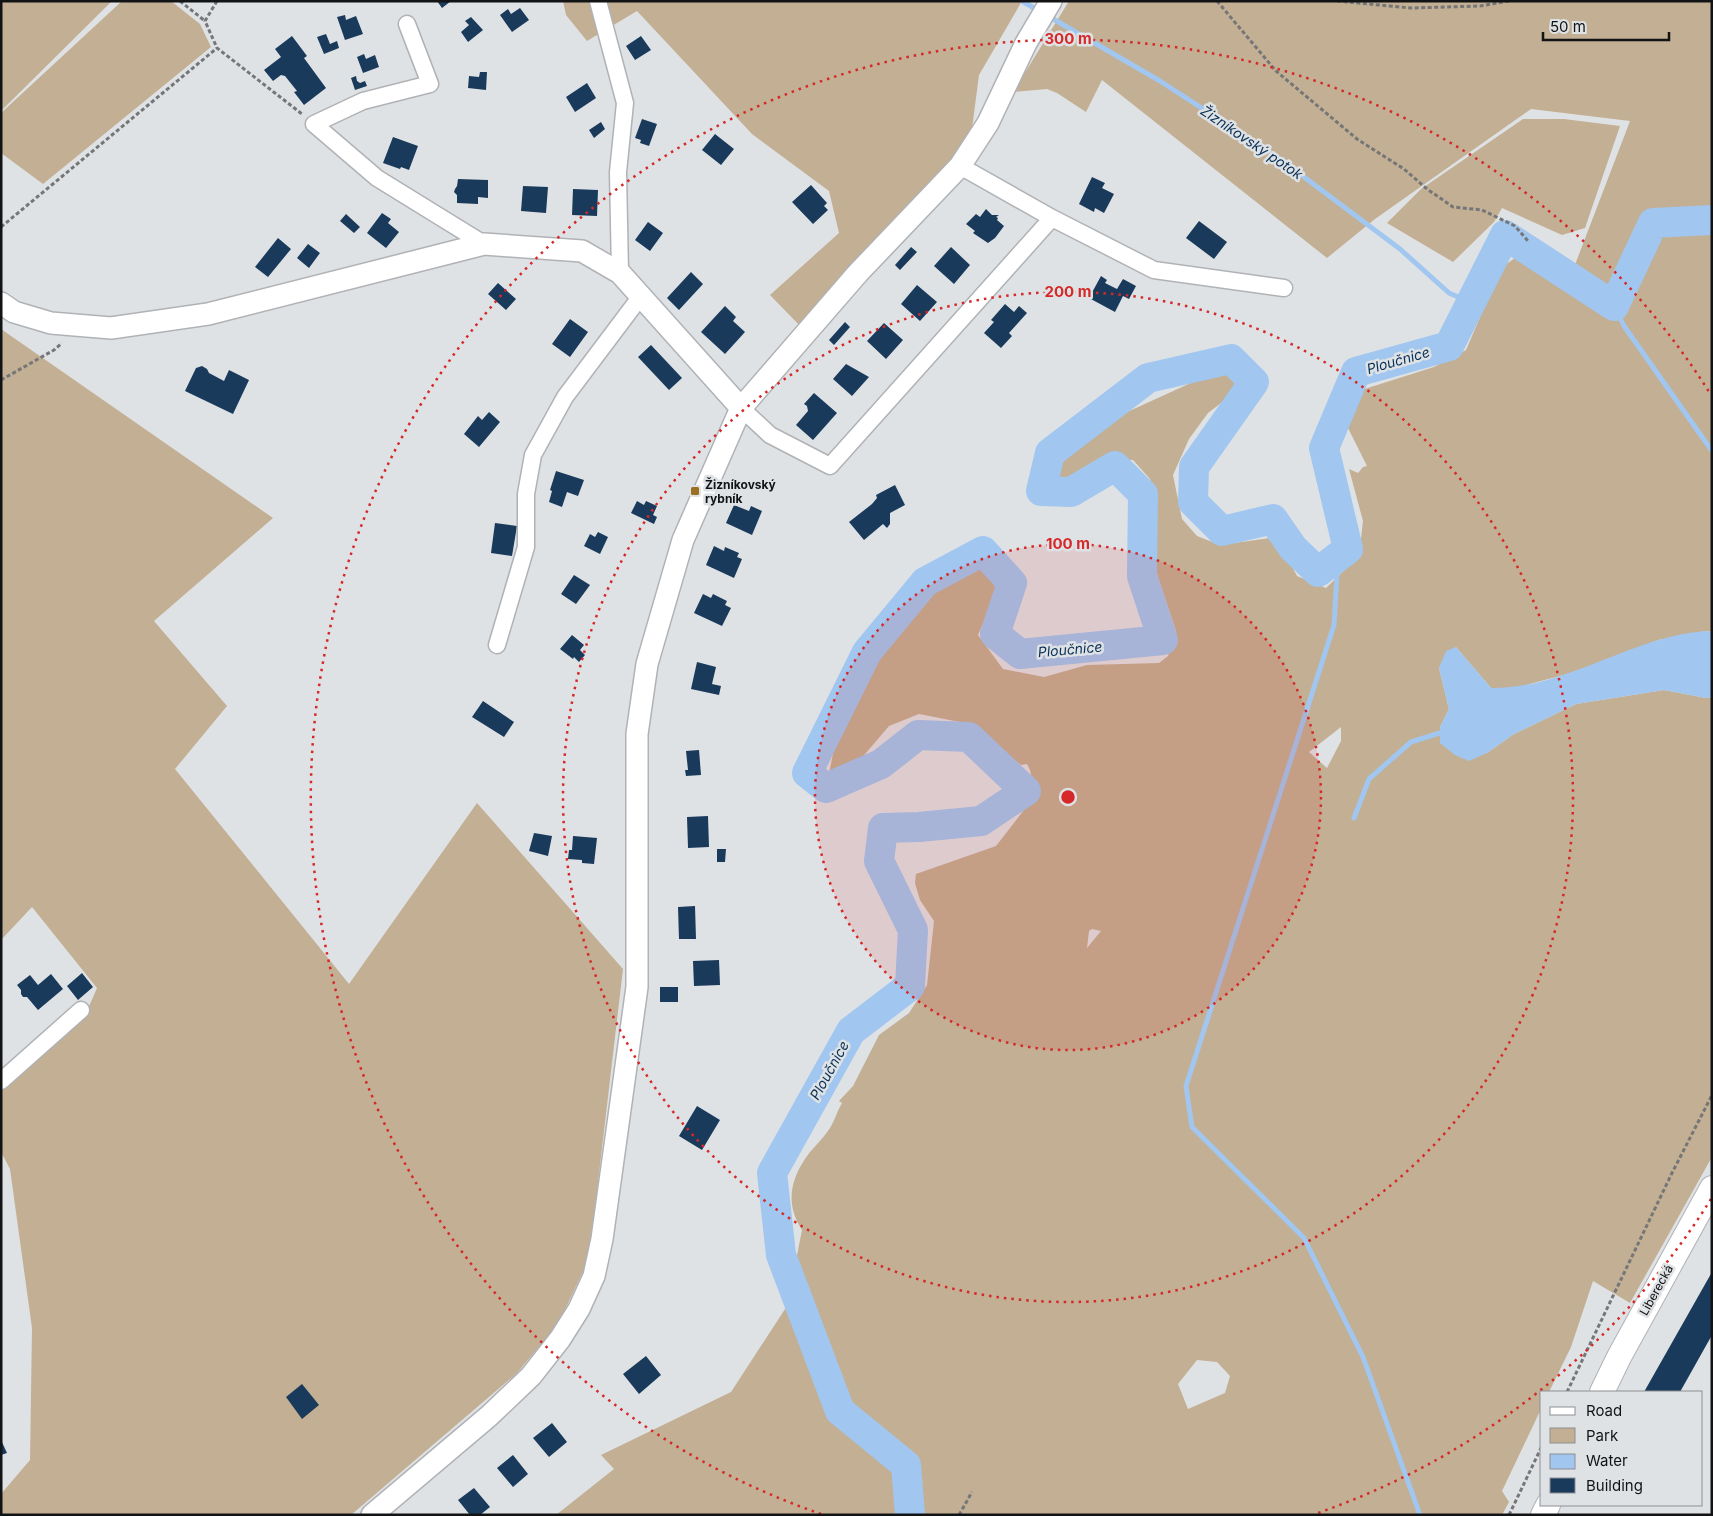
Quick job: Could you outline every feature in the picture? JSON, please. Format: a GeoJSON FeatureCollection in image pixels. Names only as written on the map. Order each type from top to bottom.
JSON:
{"type":"FeatureCollection","features":[{"type":"Feature","properties":{"kind":"main road","name":"Liberecká"},"geometry":{"type":"LineString","coordinates":[[1603,1391],[1712,1188]]}},
{"type":"Feature","properties":{"kind":"street"},"geometry":{"type":"LineString","coordinates":[[598,1],[625,103],[618,172],[620,273]]}},
{"type":"Feature","properties":{"kind":"street"},"geometry":{"type":"LineString","coordinates":[[372,1515],[489,1416],[532,1376],[560,1339],[579,1309],[594,1276],[602,1239],[637,987],[637,734],[648,664],[683,540],[741,408],[858,273],[960,166],[988,122],[1026,42],[1051,1]]}},
{"type":"Feature","properties":{"kind":"street"},"geometry":{"type":"LineString","coordinates":[[407,24],[430,84],[363,101],[314,124],[377,178],[484,244]]}},
{"type":"Feature","properties":{"kind":"street"},"geometry":{"type":"LineString","coordinates":[[960,166],[1052,218],[1154,270],[1284,288]]}},
{"type":"Feature","properties":{"kind":"street"},"geometry":{"type":"LineString","coordinates":[[1,303],[14,312],[51,323],[111,328],[208,314],[484,244],[582,251],[620,273],[741,408],[770,435],[830,466],[1052,218]]}},
{"type":"Feature","properties":{"kind":"street"},"geometry":{"type":"LineString","coordinates":[[497,645],[526,547],[526,494],[533,455],[565,397],[641,296]]}},
{"type":"Feature","properties":{"kind":"street"},"geometry":{"type":"LineString","coordinates":[[1,1081],[81,1010]]}},
{"type":"Feature","properties":{"kind":"path"},"geometry":{"type":"LineString","coordinates":[[180,1],[205,21],[217,48],[314,124]]}},
{"type":"Feature","properties":{"kind":"path"},"geometry":{"type":"LineString","coordinates":[[205,21],[217,1]]}},
{"type":"Feature","properties":{"kind":"path"},"geometry":{"type":"LineString","coordinates":[[1217,1],[1276,71],[1357,138],[1404,169],[1453,207],[1482,210],[1515,226],[1528,241]]}},
{"type":"Feature","properties":{"kind":"path"},"geometry":{"type":"LineString","coordinates":[[1337,1],[1411,8],[1480,6],[1509,1]]}},
{"type":"Feature","properties":{"kind":"path"},"geometry":{"type":"LineString","coordinates":[[1,227],[217,48]]}},
{"type":"Feature","properties":{"kind":"path"},"geometry":{"type":"LineString","coordinates":[[1,380],[54,350],[79,325]]}},
{"type":"Feature","properties":{"kind":"path"},"geometry":{"type":"LineString","coordinates":[[1567,1391],[1672,1173],[1712,1095]]}},
{"type":"Feature","properties":{"kind":"path"},"geometry":{"type":"LineString","coordinates":[[1509,1515],[1540,1450]]}},
{"type":"Feature","properties":{"kind":"path"},"geometry":{"type":"LineString","coordinates":[[959,1515],[972,1492]]}},
{"type":"Feature","properties":{"kind":"green space"},"geometry":{"type":"Polygon","coordinates":[[[1,1],[112,1],[1,111],[1,1]]]}},
{"type":"Feature","properties":{"kind":"green space"},"geometry":{"type":"Polygon","coordinates":[[[122,1],[171,1],[200,24],[211,47],[43,184],[1,153],[1,113],[122,1]]]}},
{"type":"Feature","properties":{"kind":"green space"},"geometry":{"type":"Polygon","coordinates":[[[563,1],[1022,1],[979,75],[970,144],[804,330],[770,295],[839,233],[829,191],[752,134],[637,11],[587,41],[566,15],[563,1]]]}},
{"type":"Feature","properties":{"kind":"green space"},"geometry":{"type":"Polygon","coordinates":[[[1069,1],[1712,1],[1712,632],[1706,631],[1658,640],[1571,673],[1515,688],[1491,688],[1456,647],[1439,668],[1449,709],[1440,727],[1440,743],[1487,753],[1514,734],[1576,704],[1664,690],[1706,698],[1712,697],[1712,1157],[1630,1303],[1593,1281],[1571,1347],[1549,1391],[1540,1391],[1540,1411],[1502,1491],[1509,1502],[1502,1515],[556,1515],[614,1469],[601,1455],[731,1392],[787,1306],[802,1230],[796,1220],[792,1200],[794,1180],[798,1171],[803,1161],[830,1128],[842,1103],[839,1101],[853,1086],[879,1035],[909,1013],[927,985],[934,921],[920,900],[915,883],[916,874],[996,846],[1035,796],[1027,764],[1021,765],[970,724],[919,714],[889,726],[860,760],[829,774],[836,738],[907,608],[989,560],[996,565],[996,593],[978,635],[1003,669],[1044,677],[1087,665],[1159,663],[1168,656],[1176,631],[1148,547],[1156,494],[1150,479],[1133,460],[1109,459],[1059,485],[1053,474],[1092,428],[1215,372],[1242,377],[1245,385],[1208,413],[1189,439],[1173,475],[1182,519],[1197,536],[1220,545],[1277,537],[1297,576],[1326,588],[1359,556],[1363,521],[1349,469],[1358,473],[1363,467],[1367,466],[1346,424],[1355,392],[1434,367],[1466,350],[1501,268],[1519,255],[1563,274],[1568,283],[1630,121],[1531,109],[1375,219],[1327,258],[1102,80],[1086,112],[1057,93],[1047,89],[1013,92],[1069,1]],[[1341,727],[1309,752],[1327,768],[1341,741],[1341,727]],[[1092,929],[1089,931],[1087,948],[1101,931],[1092,929]],[[1197,1360],[1178,1384],[1188,1409],[1225,1393],[1230,1376],[1217,1362],[1197,1360]]]}},
{"type":"Feature","properties":{"kind":"green space"},"geometry":{"type":"Polygon","coordinates":[[[1523,119],[1564,119],[1620,126],[1585,228],[1562,235],[1502,208],[1494,222],[1453,262],[1387,223],[1421,189],[1523,119]]]}},
{"type":"Feature","properties":{"kind":"green space"},"geometry":{"type":"Polygon","coordinates":[[[1,329],[273,518],[154,621],[227,706],[175,769],[349,984],[477,803],[623,969],[589,1259],[558,1324],[517,1373],[351,1515],[1,1515],[1,1494],[30,1460],[32,1328],[10,1169],[1,1152],[1,1088],[87,1011],[97,988],[32,907],[1,940],[1,329]]]}},
{"type":"Feature","properties":{"kind":"water"},"geometry":{"type":"Polygon","coordinates":[[[1706,631],[1712,632],[1712,697],[1706,698],[1664,690],[1576,704],[1514,734],[1487,753],[1469,761],[1455,755],[1440,743],[1440,727],[1449,709],[1439,668],[1446,651],[1456,647],[1491,688],[1519,686],[1573,672],[1651,642],[1678,635],[1706,631]]]}},
{"type":"Feature","properties":{"kind":"building"},"geometry":{"type":"Polygon","coordinates":[[[437,1],[451,1],[442,8],[437,1]]]}},
{"type":"Feature","properties":{"kind":"building"},"geometry":{"type":"Polygon","coordinates":[[[520,8],[529,20],[512,32],[500,15],[508,9],[511,14],[520,8]]]}},
{"type":"Feature","properties":{"kind":"building"},"geometry":{"type":"Polygon","coordinates":[[[345,15],[346,20],[356,16],[363,34],[345,40],[337,17],[345,15]]]}},
{"type":"Feature","properties":{"kind":"building"},"geometry":{"type":"Polygon","coordinates":[[[471,17],[483,30],[468,42],[461,32],[469,25],[465,21],[471,17]]]}},
{"type":"Feature","properties":{"kind":"building"},"geometry":{"type":"Polygon","coordinates":[[[326,34],[330,44],[337,41],[339,48],[324,54],[317,37],[326,34]]]}},
{"type":"Feature","properties":{"kind":"building"},"geometry":{"type":"Polygon","coordinates":[[[292,36],[307,56],[304,58],[326,88],[304,105],[294,92],[297,91],[285,76],[281,75],[273,81],[264,70],[281,57],[275,49],[292,36]]]}},
{"type":"Feature","properties":{"kind":"building"},"geometry":{"type":"Polygon","coordinates":[[[641,36],[651,50],[635,60],[626,46],[641,36]]]}},
{"type":"Feature","properties":{"kind":"building"},"geometry":{"type":"Polygon","coordinates":[[[364,54],[366,59],[375,55],[379,67],[363,73],[357,57],[364,54]]]}},
{"type":"Feature","properties":{"kind":"building"},"geometry":{"type":"Polygon","coordinates":[[[480,72],[487,72],[486,90],[468,88],[469,76],[479,77],[480,72]]]}},
{"type":"Feature","properties":{"kind":"building"},"geometry":{"type":"Polygon","coordinates":[[[356,76],[357,81],[360,83],[365,81],[367,86],[355,90],[351,78],[356,76]]]}},
{"type":"Feature","properties":{"kind":"building"},"geometry":{"type":"Polygon","coordinates":[[[587,83],[596,98],[575,112],[566,97],[587,83]]]}},
{"type":"Feature","properties":{"kind":"building"},"geometry":{"type":"Polygon","coordinates":[[[642,119],[657,124],[649,146],[640,143],[641,140],[635,138],[642,119]]]}},
{"type":"Feature","properties":{"kind":"building"},"geometry":{"type":"Polygon","coordinates":[[[601,122],[605,129],[594,138],[589,130],[601,122]]]}},
{"type":"Feature","properties":{"kind":"building"},"geometry":{"type":"Polygon","coordinates":[[[715,134],[734,149],[721,165],[702,150],[715,134]]]}},
{"type":"Feature","properties":{"kind":"building"},"geometry":{"type":"Polygon","coordinates":[[[393,137],[418,146],[409,170],[383,163],[393,137]]]}},
{"type":"Feature","properties":{"kind":"building"},"geometry":{"type":"Polygon","coordinates":[[[1092,177],[1105,183],[1102,188],[1114,194],[1104,213],[1095,208],[1094,212],[1079,204],[1092,177]]]}},
{"type":"Feature","properties":{"kind":"building"},"geometry":{"type":"Polygon","coordinates":[[[458,179],[488,180],[488,198],[478,197],[478,204],[457,203],[457,195],[454,192],[458,179]]]}},
{"type":"Feature","properties":{"kind":"building"},"geometry":{"type":"Polygon","coordinates":[[[811,185],[827,203],[824,206],[828,210],[813,224],[792,202],[811,185]]]}},
{"type":"Feature","properties":{"kind":"building"},"geometry":{"type":"Polygon","coordinates":[[[523,186],[548,187],[546,213],[521,211],[523,186]]]}},
{"type":"Feature","properties":{"kind":"building"},"geometry":{"type":"Polygon","coordinates":[[[573,189],[598,190],[597,216],[572,215],[573,189]]]}},
{"type":"Feature","properties":{"kind":"building"},"geometry":{"type":"Polygon","coordinates":[[[986,209],[992,215],[999,215],[996,217],[998,218],[997,220],[1004,226],[995,238],[988,243],[973,233],[975,231],[966,224],[976,214],[980,217],[986,209]]]}},
{"type":"Feature","properties":{"kind":"building"},"geometry":{"type":"Polygon","coordinates":[[[382,213],[391,219],[388,223],[399,232],[386,248],[367,233],[382,213]]]}},
{"type":"Feature","properties":{"kind":"building"},"geometry":{"type":"Polygon","coordinates":[[[346,214],[360,227],[354,233],[340,221],[346,214]]]}},
{"type":"Feature","properties":{"kind":"building"},"geometry":{"type":"Polygon","coordinates":[[[1199,221],[1227,242],[1214,259],[1186,238],[1199,221]]]}},
{"type":"Feature","properties":{"kind":"building"},"geometry":{"type":"Polygon","coordinates":[[[648,222],[663,233],[650,251],[635,240],[648,222]]]}},
{"type":"Feature","properties":{"kind":"building"},"geometry":{"type":"Polygon","coordinates":[[[278,238],[291,249],[268,277],[255,267],[278,238]]]}},
{"type":"Feature","properties":{"kind":"building"},"geometry":{"type":"Polygon","coordinates":[[[308,244],[320,253],[309,268],[297,258],[308,244]]]}},
{"type":"Feature","properties":{"kind":"building"},"geometry":{"type":"Polygon","coordinates":[[[911,247],[917,252],[900,270],[895,265],[911,247]]]}},
{"type":"Feature","properties":{"kind":"building"},"geometry":{"type":"Polygon","coordinates":[[[951,247],[970,265],[954,284],[934,266],[951,247]]]}},
{"type":"Feature","properties":{"kind":"building"},"geometry":{"type":"Polygon","coordinates":[[[691,272],[703,284],[679,310],[667,298],[691,272]]]}},
{"type":"Feature","properties":{"kind":"building"},"geometry":{"type":"Polygon","coordinates":[[[1101,276],[1107,280],[1105,283],[1117,289],[1123,279],[1136,286],[1129,299],[1123,296],[1115,312],[1089,298],[1101,276]]]}},
{"type":"Feature","properties":{"kind":"building"},"geometry":{"type":"Polygon","coordinates":[[[498,283],[516,299],[506,310],[488,294],[498,283]]]}},
{"type":"Feature","properties":{"kind":"building"},"geometry":{"type":"Polygon","coordinates":[[[917,285],[937,302],[920,321],[901,304],[917,285]]]}},
{"type":"Feature","properties":{"kind":"building"},"geometry":{"type":"Polygon","coordinates":[[[1005,304],[1014,312],[1019,306],[1027,313],[1009,333],[1012,336],[1001,348],[984,333],[994,322],[991,320],[1005,304]]]}},
{"type":"Feature","properties":{"kind":"building"},"geometry":{"type":"Polygon","coordinates":[[[725,306],[736,317],[733,321],[745,332],[725,354],[701,332],[725,306]]]}},
{"type":"Feature","properties":{"kind":"building"},"geometry":{"type":"Polygon","coordinates":[[[570,319],[588,332],[570,357],[552,344],[570,319]]]}},
{"type":"Feature","properties":{"kind":"building"},"geometry":{"type":"Polygon","coordinates":[[[845,322],[850,327],[834,345],[829,340],[845,322]]]}},
{"type":"Feature","properties":{"kind":"building"},"geometry":{"type":"Polygon","coordinates":[[[884,323],[903,340],[886,359],[867,341],[884,323]]]}},
{"type":"Feature","properties":{"kind":"building"},"geometry":{"type":"Polygon","coordinates":[[[651,345],[682,378],[669,390],[638,357],[651,345]]]}},
{"type":"Feature","properties":{"kind":"building"},"geometry":{"type":"Polygon","coordinates":[[[846,364],[869,377],[852,396],[833,379],[846,364]]]}},
{"type":"Feature","properties":{"kind":"building"},"geometry":{"type":"Polygon","coordinates":[[[202,366],[209,373],[224,381],[229,370],[249,380],[233,414],[185,391],[196,368],[202,366]]]}},
{"type":"Feature","properties":{"kind":"building"},"geometry":{"type":"Polygon","coordinates":[[[814,393],[837,413],[813,440],[796,425],[808,411],[807,406],[804,404],[814,393]]]}},
{"type":"Feature","properties":{"kind":"building"},"geometry":{"type":"Polygon","coordinates":[[[489,412],[500,422],[479,447],[464,434],[478,416],[482,420],[489,412]]]}},
{"type":"Feature","properties":{"kind":"building"},"geometry":{"type":"Polygon","coordinates":[[[556,471],[584,480],[578,496],[567,492],[562,507],[549,502],[552,491],[550,490],[556,471]]]}},
{"type":"Feature","properties":{"kind":"building"},"geometry":{"type":"Polygon","coordinates":[[[895,485],[905,505],[890,513],[890,524],[887,528],[883,524],[864,540],[849,522],[872,504],[877,498],[876,495],[895,485]]]}},
{"type":"Feature","properties":{"kind":"building"},"geometry":{"type":"Polygon","coordinates":[[[637,501],[644,505],[646,501],[657,506],[653,515],[657,517],[654,524],[631,513],[637,501]]]}},
{"type":"Feature","properties":{"kind":"building"},"geometry":{"type":"Polygon","coordinates":[[[734,505],[749,511],[751,506],[762,511],[752,535],[726,523],[734,505]]]}},
{"type":"Feature","properties":{"kind":"building"},"geometry":{"type":"Polygon","coordinates":[[[495,523],[517,526],[512,556],[491,553],[495,523]]]}},
{"type":"Feature","properties":{"kind":"building"},"geometry":{"type":"Polygon","coordinates":[[[598,532],[608,537],[600,554],[584,546],[590,534],[595,537],[598,532]]]}},
{"type":"Feature","properties":{"kind":"building"},"geometry":{"type":"Polygon","coordinates":[[[714,546],[724,551],[725,547],[739,553],[737,557],[742,559],[734,578],[706,565],[714,546]]]}},
{"type":"Feature","properties":{"kind":"building"},"geometry":{"type":"Polygon","coordinates":[[[574,575],[590,585],[576,604],[561,594],[574,575]]]}},
{"type":"Feature","properties":{"kind":"building"},"geometry":{"type":"Polygon","coordinates":[[[703,594],[711,598],[713,594],[727,601],[725,605],[731,608],[722,626],[694,613],[703,594]]]}},
{"type":"Feature","properties":{"kind":"building"},"geometry":{"type":"Polygon","coordinates":[[[572,635],[584,645],[580,650],[585,655],[579,662],[560,649],[572,635]]]}},
{"type":"Feature","properties":{"kind":"building"},"geometry":{"type":"Polygon","coordinates":[[[697,662],[716,667],[712,684],[721,686],[719,695],[691,689],[697,662]]]}},
{"type":"Feature","properties":{"kind":"building"},"geometry":{"type":"Polygon","coordinates":[[[483,701],[514,722],[504,737],[472,717],[483,701]]]}},
{"type":"Feature","properties":{"kind":"building"},"geometry":{"type":"Polygon","coordinates":[[[699,750],[701,775],[686,776],[685,770],[688,770],[686,751],[699,750]]]}},
{"type":"Feature","properties":{"kind":"building"},"geometry":{"type":"Polygon","coordinates":[[[708,816],[709,847],[688,848],[687,817],[708,816]]]}},
{"type":"Feature","properties":{"kind":"building"},"geometry":{"type":"Polygon","coordinates":[[[534,833],[552,836],[548,856],[529,851],[534,833]]]}},
{"type":"Feature","properties":{"kind":"building"},"geometry":{"type":"Polygon","coordinates":[[[573,836],[597,838],[594,864],[582,863],[582,860],[568,859],[569,850],[572,850],[573,836]]]}},
{"type":"Feature","properties":{"kind":"building"},"geometry":{"type":"Polygon","coordinates":[[[717,849],[726,849],[725,862],[717,862],[717,849]]]}},
{"type":"Feature","properties":{"kind":"building"},"geometry":{"type":"Polygon","coordinates":[[[695,906],[696,939],[679,939],[678,907],[695,906]]]}},
{"type":"Feature","properties":{"kind":"building"},"geometry":{"type":"Polygon","coordinates":[[[719,960],[720,985],[694,986],[693,961],[719,960]]]}},
{"type":"Feature","properties":{"kind":"building"},"geometry":{"type":"Polygon","coordinates":[[[82,973],[93,987],[78,1000],[67,986],[82,973]]]}},
{"type":"Feature","properties":{"kind":"building"},"geometry":{"type":"Polygon","coordinates":[[[51,974],[63,989],[38,1010],[27,997],[23,997],[17,985],[30,975],[38,985],[51,974]]]}},
{"type":"Feature","properties":{"kind":"building"},"geometry":{"type":"Polygon","coordinates":[[[660,987],[678,987],[678,1002],[660,1002],[660,987]]]}},
{"type":"Feature","properties":{"kind":"building"},"geometry":{"type":"Polygon","coordinates":[[[697,1106],[720,1120],[702,1150],[679,1136],[697,1106]]]}},
{"type":"Feature","properties":{"kind":"building"},"geometry":{"type":"Polygon","coordinates":[[[1712,1272],[1712,1335],[1681,1391],[1645,1391],[1712,1272]]]}},
{"type":"Feature","properties":{"kind":"building"},"geometry":{"type":"Polygon","coordinates":[[[646,1356],[661,1375],[639,1394],[623,1374],[646,1356]]]}},
{"type":"Feature","properties":{"kind":"building"},"geometry":{"type":"Polygon","coordinates":[[[302,1384],[319,1405],[302,1419],[286,1397],[302,1384]]]}},
{"type":"Feature","properties":{"kind":"building"},"geometry":{"type":"Polygon","coordinates":[[[552,1423],[567,1442],[549,1457],[533,1438],[552,1423]]]}},
{"type":"Feature","properties":{"kind":"building"},"geometry":{"type":"Polygon","coordinates":[[[1,1440],[7,1453],[1,1455],[1,1440]]]}},
{"type":"Feature","properties":{"kind":"building"},"geometry":{"type":"Polygon","coordinates":[[[513,1455],[528,1474],[513,1487],[497,1468],[513,1455]]]}},
{"type":"Feature","properties":{"kind":"building"},"geometry":{"type":"Polygon","coordinates":[[[474,1488],[490,1507],[480,1515],[470,1515],[458,1500],[474,1488]]]}},
{"type":"Feature","properties":{"kind":"waterway","name":"Žizníkovský potok"},"geometry":{"type":"LineString","coordinates":[[1022,1],[1039,11]]}},
{"type":"Feature","properties":{"kind":"waterway","name":"Žizníkovský potok"},"geometry":{"type":"LineString","coordinates":[[1048,16],[1160,81],[1276,156],[1400,249],[1449,293],[1470,302]]}},
{"type":"Feature","properties":{"kind":"waterway","name":"Ploučnice"},"geometry":{"type":"LineString","coordinates":[[910,1515],[906,1465],[840,1411],[781,1255],[772,1173],[851,1031],[910,986],[913,930],[879,861],[883,828],[919,827],[981,821],[1026,791],[969,737],[918,735],[881,764],[826,788],[807,773],[867,652],[925,582],[983,551],[1012,583],[995,634],[1020,654],[1163,640],[1142,576],[1143,494],[1115,466],[1071,492],[1041,491],[1050,453],[1148,378],[1231,359],[1254,382],[1194,467],[1193,502],[1222,531],[1273,519],[1293,548],[1318,572],[1348,549],[1324,448],[1356,372],[1449,346],[1505,235],[1614,306],[1653,223],[1712,220]]}},
{"type":"Feature","properties":{"kind":"waterway"},"geometry":{"type":"LineString","coordinates":[[1614,306],[1624,326],[1712,451]]}},
{"type":"Feature","properties":{"kind":"waterway"},"geometry":{"type":"LineString","coordinates":[[1338,557],[1334,625],[1186,1086],[1192,1127],[1304,1238],[1363,1357],[1420,1515]]}},
{"type":"Feature","properties":{"kind":"waterway"},"geometry":{"type":"LineString","coordinates":[[1354,818],[1369,779],[1411,742],[1446,731]]}},
{"type":"Feature","properties":{"kind":"place","name":"Žizníkovský rybník"},"geometry":{"type":"Point","coordinates":[695,491]}}]}
